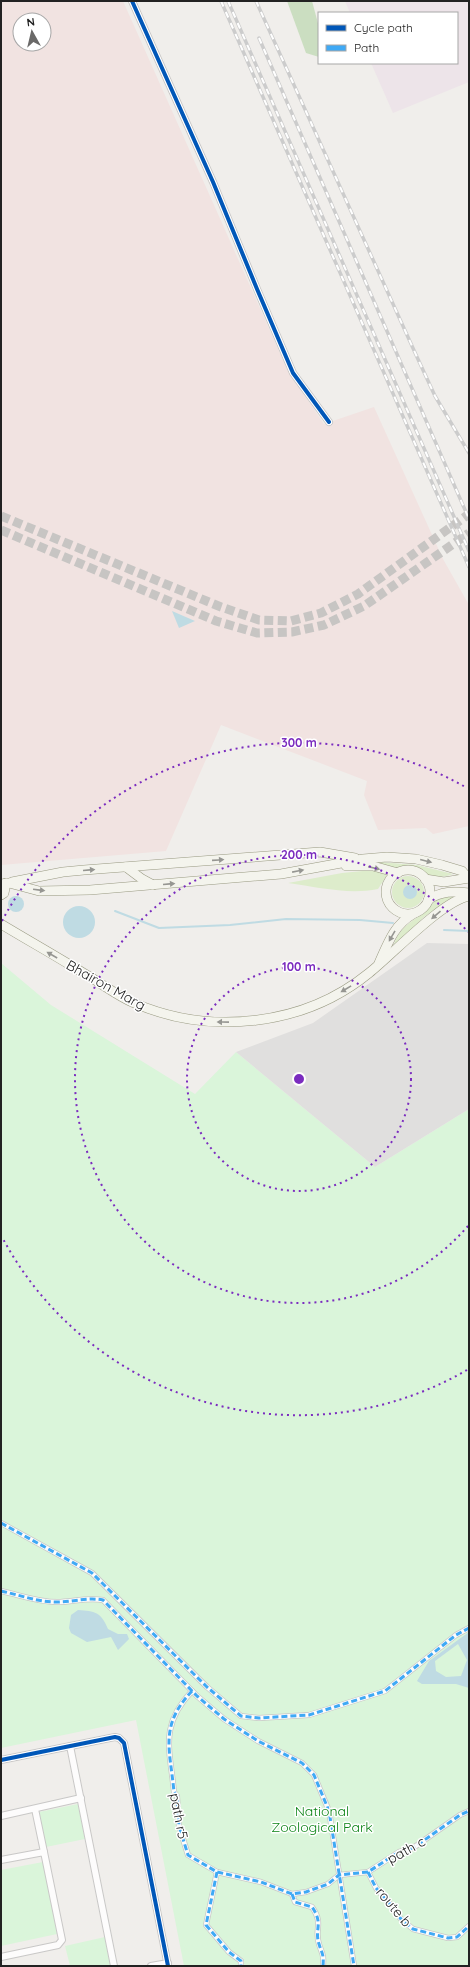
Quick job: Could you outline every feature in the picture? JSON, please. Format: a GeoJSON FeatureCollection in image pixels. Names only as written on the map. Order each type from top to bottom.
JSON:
{"type":"FeatureCollection","features":[{"type":"Feature","properties":{"kind":"main road"},"geometry":{"type":"LineString","coordinates":[[5,883],[63,872],[320,852],[363,859]]}},
{"type":"Feature","properties":{"kind":"main road"},"geometry":{"type":"LineString","coordinates":[[5,883],[39,891],[90,890],[281,874],[363,859],[387,857],[416,859],[462,871],[468,878]]}},
{"type":"Feature","properties":{"kind":"main road"},"geometry":{"type":"LineString","coordinates":[[323,866],[373,866],[398,873],[410,871],[419,874],[425,879],[429,887],[428,900],[423,908],[402,922],[392,934],[378,966]]}},
{"type":"Feature","properties":{"kind":"main road"},"geometry":{"type":"LineString","coordinates":[[126,867],[142,879],[154,885]]}},
{"type":"Feature","properties":{"kind":"main road"},"geometry":{"type":"LineString","coordinates":[[398,873],[388,883],[386,892],[388,900],[393,908],[401,913],[415,913]]}},
{"type":"Feature","properties":{"kind":"main road"},"geometry":{"type":"LineString","coordinates":[[425,879],[444,882],[468,878]]}},
{"type":"Feature","properties":{"kind":"main road"},"geometry":{"type":"LineString","coordinates":[[1,895],[4,893],[5,883]]}},
{"type":"Feature","properties":{"kind":"main road"},"geometry":{"type":"LineString","coordinates":[[428,900],[447,892],[469,895]]}},
{"type":"Feature","properties":{"kind":"main road","name":"Bhairon Marg"},"geometry":{"type":"LineString","coordinates":[[1,924],[128,1000],[164,1014],[197,1020],[247,1021],[294,1012],[339,993],[378,966],[442,910],[469,895]]}},
{"type":"Feature","properties":{"kind":"street"},"geometry":{"type":"LineString","coordinates":[[132,1],[213,182],[257,290],[294,373],[311,400],[329,422]]}},
{"type":"Feature","properties":{"kind":"street"},"geometry":{"type":"LineString","coordinates":[[1,1523],[92,1573],[207,1687],[241,1716],[259,1718],[309,1714],[385,1691],[456,1635],[469,1628]]}},
{"type":"Feature","properties":{"kind":"street"},"geometry":{"type":"LineString","coordinates":[[1,1592],[32,1600],[44,1601],[57,1602],[90,1598],[103,1600],[192,1691],[224,1719],[258,1741],[302,1763],[314,1775],[329,1811],[354,1966]]}},
{"type":"Feature","properties":{"kind":"street","name":"path r5"},"geometry":{"type":"LineString","coordinates":[[192,1691],[180,1704],[171,1722],[168,1745],[174,1792],[177,1796],[179,1826],[188,1855],[217,1872],[261,1882],[292,1894]]}},
{"type":"Feature","properties":{"kind":"street"},"geometry":{"type":"LineString","coordinates":[[1,1760],[115,1737],[119,1738],[124,1743],[168,1965],[151,1966]]}},
{"type":"Feature","properties":{"kind":"street"},"geometry":{"type":"LineString","coordinates":[[70,1746],[114,1966]]}},
{"type":"Feature","properties":{"kind":"street"},"geometry":{"type":"LineString","coordinates":[[1,1816],[81,1798]]}},
{"type":"Feature","properties":{"kind":"street"},"geometry":{"type":"LineString","coordinates":[[1,1957],[58,1945],[61,1943],[35,1809]]}},
{"type":"Feature","properties":{"kind":"street","name":"path c"},"geometry":{"type":"LineString","coordinates":[[339,1875],[368,1872],[399,1852],[413,1848],[460,1815],[469,1811]]}},
{"type":"Feature","properties":{"kind":"street"},"geometry":{"type":"LineString","coordinates":[[1,1860],[44,1852]]}},
{"type":"Feature","properties":{"kind":"street"},"geometry":{"type":"LineString","coordinates":[[217,1872],[206,1925],[229,1952],[241,1961],[241,1966]]}},
{"type":"Feature","properties":{"kind":"street","name":"route b"},"geometry":{"type":"LineString","coordinates":[[368,1872],[376,1888],[396,1911],[400,1918],[413,1930],[448,1938],[457,1937],[469,1926]]}},
{"type":"Feature","properties":{"kind":"street"},"geometry":{"type":"LineString","coordinates":[[323,1966],[323,1950],[319,1944],[319,1916],[312,1907],[295,1902],[292,1894],[319,1888],[328,1884],[339,1875]]}},
{"type":"Feature","properties":{"kind":"shaded area"},"geometry":{"type":"Polygon","coordinates":[[[1,1],[123,1],[288,371],[324,424],[374,407],[443,559],[469,605],[469,826],[433,834],[426,828],[378,830],[364,795],[367,781],[221,725],[166,851],[1,865],[1,1]]]}},
{"type":"Feature","properties":{"kind":"shaded area"},"geometry":{"type":"Polygon","coordinates":[[[345,1],[469,1],[469,82],[393,113],[371,64],[458,64],[458,12],[350,12],[345,1]]]}},
{"type":"Feature","properties":{"kind":"shaded area"},"geometry":{"type":"Polygon","coordinates":[[[427,943],[469,944],[469,1109],[375,1167],[236,1052],[313,1023],[427,943]]]}},
{"type":"Feature","properties":{"kind":"green space"},"geometry":{"type":"Polygon","coordinates":[[[287,1],[312,1],[318,23],[318,57],[306,53],[287,1]]]}},
{"type":"Feature","properties":{"kind":"green space"},"geometry":{"type":"Polygon","coordinates":[[[379,862],[417,865],[453,874],[441,877],[434,876],[426,874],[415,867],[406,866],[393,868],[379,862]]]}},
{"type":"Feature","properties":{"kind":"green space"},"geometry":{"type":"Polygon","coordinates":[[[373,870],[387,875],[378,889],[367,891],[344,891],[288,883],[342,873],[373,870]]]}},
{"type":"Feature","properties":{"kind":"green space"},"geometry":{"type":"Polygon","coordinates":[[[405,876],[411,876],[421,883],[424,892],[423,898],[417,905],[411,908],[405,908],[395,901],[392,895],[392,889],[399,879],[405,876]]]}},
{"type":"Feature","properties":{"kind":"green space"},"geometry":{"type":"Polygon","coordinates":[[[456,896],[425,916],[393,947],[401,931],[424,913],[431,904],[445,897],[456,896]]]}},
{"type":"Feature","properties":{"kind":"green space","name":"National Zoological Park"},"geometry":{"type":"Polygon","coordinates":[[[1,963],[51,1005],[195,1094],[236,1052],[375,1167],[469,1109],[469,1966],[184,1966],[136,1720],[1,1748],[1,963]]]}},
{"type":"Feature","properties":{"kind":"green space"},"geometry":{"type":"Polygon","coordinates":[[[78,1804],[85,1839],[46,1847],[39,1812],[78,1804]]]}},
{"type":"Feature","properties":{"kind":"green space"},"geometry":{"type":"Polygon","coordinates":[[[43,1862],[57,1934],[1,1946],[1,1870],[43,1862]]]}},
{"type":"Feature","properties":{"kind":"green space"},"geometry":{"type":"Polygon","coordinates":[[[105,1937],[111,1966],[70,1966],[65,1946],[105,1937]]]}},
{"type":"Feature","properties":{"kind":"water"},"geometry":{"type":"Polygon","coordinates":[[[172,611],[195,621],[179,628],[172,611]]]}},
{"type":"Feature","properties":{"kind":"water"},"geometry":{"type":"Polygon","coordinates":[[[407,885],[413,885],[417,889],[417,895],[413,899],[407,899],[403,895],[403,889],[407,885]]]}},
{"type":"Feature","properties":{"kind":"water"},"geometry":{"type":"Polygon","coordinates":[[[16,896],[23,901],[24,904],[19,911],[16,912],[9,907],[8,904],[13,897],[16,896]]]}},
{"type":"Feature","properties":{"kind":"water"},"geometry":{"type":"Polygon","coordinates":[[[76,906],[82,906],[92,913],[95,922],[94,928],[88,935],[82,938],[76,938],[66,931],[63,925],[63,919],[70,909],[76,906]]]}},
{"type":"Feature","properties":{"kind":"water"},"geometry":{"type":"Polygon","coordinates":[[[78,1610],[89,1611],[97,1614],[103,1619],[108,1629],[118,1634],[127,1634],[129,1639],[118,1650],[111,1637],[87,1642],[71,1633],[69,1628],[71,1615],[78,1610]]]}},
{"type":"Feature","properties":{"kind":"water"},"geometry":{"type":"Polygon","coordinates":[[[469,1632],[469,1688],[456,1684],[422,1684],[417,1681],[429,1661],[469,1632]],[[458,1644],[435,1661],[436,1671],[446,1677],[461,1676],[467,1660],[458,1644]]]}},
{"type":"Feature","properties":{"kind":"waterway"},"geometry":{"type":"LineString","coordinates":[[115,911],[159,928],[230,925],[286,919],[360,920],[393,923]]}},
{"type":"Feature","properties":{"kind":"waterway"},"geometry":{"type":"LineString","coordinates":[[444,930],[469,931]]}},
{"type":"Feature","properties":{"kind":"tunnel"},"geometry":{"type":"LineString","coordinates":[[1,516],[221,607],[259,620],[291,621],[321,613],[358,594],[469,514]]}},
{"type":"Feature","properties":{"kind":"tunnel"},"geometry":{"type":"LineString","coordinates":[[1,530],[216,621],[257,633],[292,632],[324,625],[364,606],[469,533]]}},
{"type":"Feature","properties":{"kind":"railway"},"geometry":{"type":"LineString","coordinates":[[221,1],[469,567]]}},
{"type":"Feature","properties":{"kind":"railway"},"geometry":{"type":"LineString","coordinates":[[228,1],[469,551]]}},
{"type":"Feature","properties":{"kind":"railway"},"geometry":{"type":"LineString","coordinates":[[256,1],[435,396],[469,453]]}},
{"type":"Feature","properties":{"kind":"railway"},"geometry":{"type":"LineString","coordinates":[[259,38],[469,519]]}},
{"type":"Feature","properties":{"kind":"marked path"},"geometry":{"type":"LineString","coordinates":[[1,1523],[92,1573],[207,1687],[241,1716],[259,1718],[309,1715],[385,1691],[456,1635],[469,1628]]}},
{"type":"Feature","properties":{"kind":"marked path"},"geometry":{"type":"LineString","coordinates":[[1,1591],[50,1602],[91,1599],[103,1600],[197,1696],[224,1719],[258,1741],[302,1763],[314,1775],[329,1811],[354,1966]]}},
{"type":"Feature","properties":{"kind":"marked path"},"geometry":{"type":"LineString","coordinates":[[192,1691],[175,1716],[169,1738],[174,1792],[177,1796],[179,1826],[188,1855],[217,1872],[261,1882],[292,1894],[306,1892],[328,1884],[339,1875],[368,1872],[399,1852],[413,1848],[460,1815],[469,1811]]}},
{"type":"Feature","properties":{"kind":"marked path"},"geometry":{"type":"LineString","coordinates":[[217,1872],[206,1925],[229,1952],[241,1961],[241,1966]]}},
{"type":"Feature","properties":{"kind":"marked path"},"geometry":{"type":"LineString","coordinates":[[368,1872],[376,1888],[396,1911],[400,1918],[413,1929],[448,1938],[457,1937],[469,1926]]}},
{"type":"Feature","properties":{"kind":"marked path"},"geometry":{"type":"LineString","coordinates":[[292,1894],[295,1902],[312,1907],[316,1913],[318,1922],[317,1934],[323,1956],[323,1966]]}},
{"type":"Feature","properties":{"kind":"cycle path"},"geometry":{"type":"LineString","coordinates":[[132,1],[213,182],[293,373],[329,422]]}},
{"type":"Feature","properties":{"kind":"cycle path"},"geometry":{"type":"LineString","coordinates":[[1,1760],[115,1737],[119,1738],[124,1743],[168,1966]]}}]}
